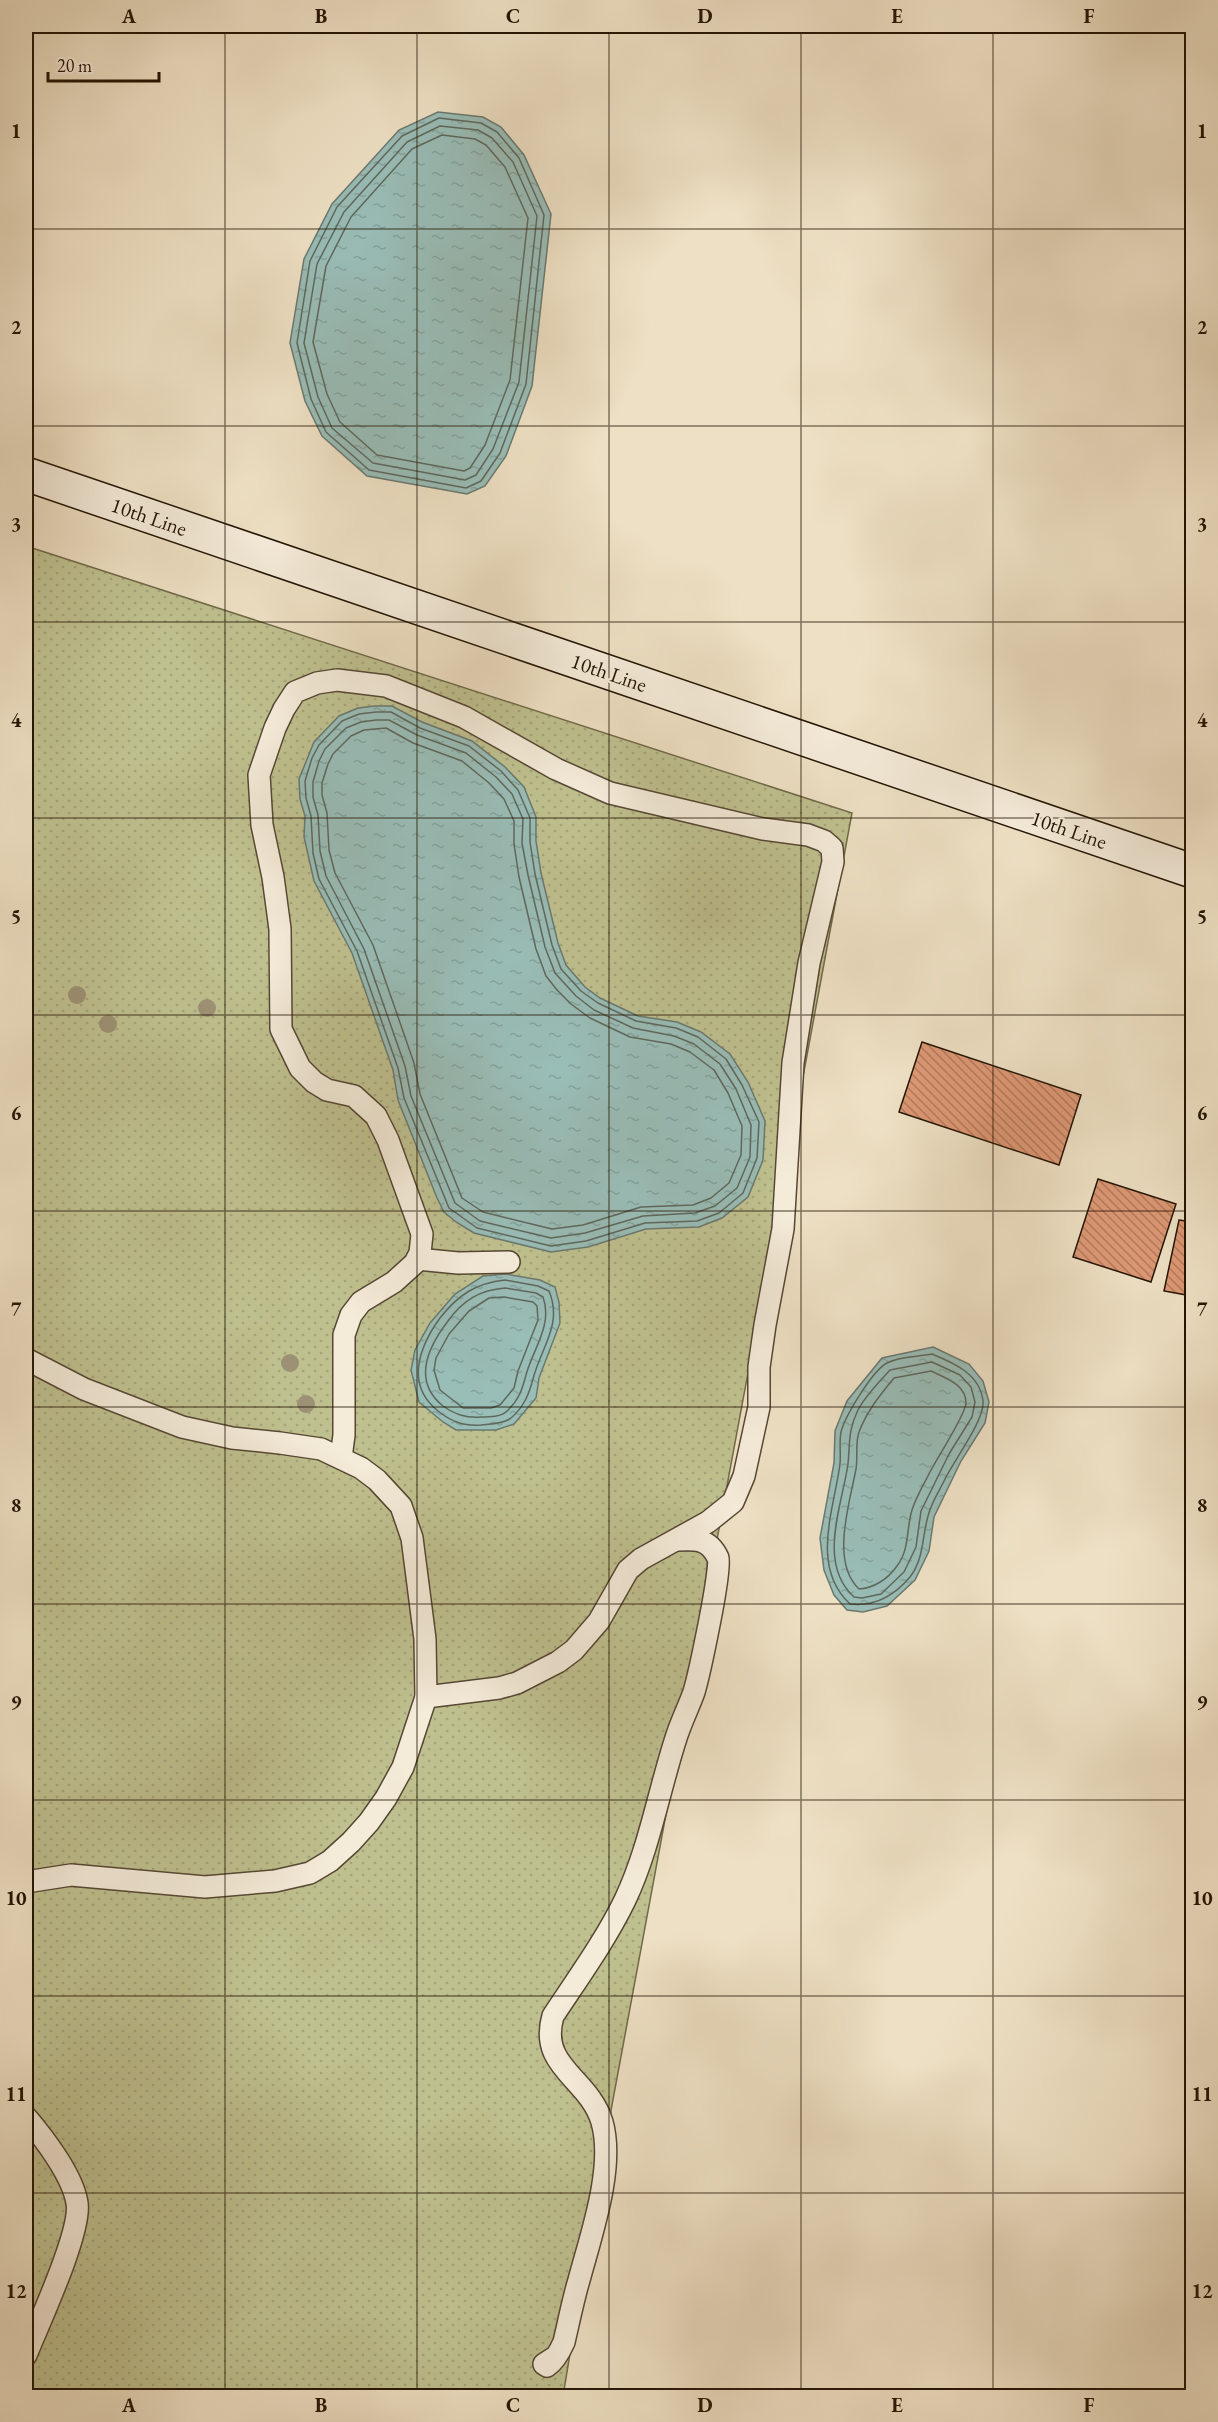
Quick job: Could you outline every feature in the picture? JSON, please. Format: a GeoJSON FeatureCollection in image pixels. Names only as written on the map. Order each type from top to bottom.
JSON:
{"type":"FeatureCollection","features":[{"type":"Feature","properties":{"kind":"main road","name":"10th Line"},"geometry":{"type":"LineString","coordinates":[[26,474],[1192,871]]}},
{"type":"Feature","properties":{"kind":"lane"},"geometry":{"type":"LineString","coordinates":[[341,1458],[344,1435],[344,1335],[351,1315],[361,1302],[407,1271],[420,1253],[422,1234],[388,1140],[376,1116],[354,1096],[327,1090],[314,1082],[300,1068],[281,1029],[280,929],[273,877],[262,825],[259,775],[284,709],[296,692],[316,683],[337,680],[386,686],[464,717],[556,769],[610,793],[763,829],[808,835],[824,840],[832,848],[833,862],[809,963],[793,1063],[783,1229],[759,1367],[759,1407],[746,1467],[733,1502],[708,1522],[641,1559],[628,1570],[599,1621],[574,1650],[558,1662],[517,1683],[499,1688],[426,1697]]}},
{"type":"Feature","properties":{"kind":"lane"},"geometry":{"type":"LineString","coordinates":[[417,1259],[458,1263],[508,1262]]}},
{"type":"Feature","properties":{"kind":"lane"},"geometry":{"type":"LineString","coordinates":[[26,1359],[84,1389],[182,1427],[232,1438],[321,1449],[369,1474],[400,1506],[412,1538],[425,1639],[426,1697],[403,1767],[386,1798],[351,1842],[330,1861],[310,1873],[275,1881],[204,1887],[71,1875],[26,1882]]}},
{"type":"Feature","properties":{"kind":"lane"},"geometry":{"type":"LineString","coordinates":[[555,2357],[564,2342],[593,2231],[607,2150],[602,2123],[594,2102],[557,2060],[550,2044],[549,2028],[553,2016],[611,1926],[635,1877],[646,1847],[678,1734],[694,1692],[717,1588],[718,1560],[708,1543],[699,1538],[676,1540]]}},
{"type":"Feature","properties":{"kind":"lane"},"geometry":{"type":"LineString","coordinates":[[26,2117],[39,2133],[74,2188],[78,2206],[70,2243],[26,2355]]}},
{"type":"Feature","properties":{"kind":"green space"},"geometry":{"type":"Polygon","coordinates":[[[26,546],[852,813],[604,2148],[563,2396],[26,2396],[26,546]]]}},
{"type":"Feature","properties":{"kind":"water"},"geometry":{"type":"Polygon","coordinates":[[[438,112],[483,117],[501,127],[524,155],[551,214],[532,386],[506,456],[485,486],[467,494],[367,476],[322,436],[305,401],[290,343],[304,259],[332,204],[399,130],[438,112]]]}},
{"type":"Feature","properties":{"kind":"water"},"geometry":{"type":"Polygon","coordinates":[[[392,706],[422,722],[472,741],[505,767],[524,787],[536,817],[536,841],[541,873],[558,943],[566,965],[585,987],[600,998],[638,1016],[677,1022],[701,1032],[730,1054],[748,1082],[765,1121],[763,1160],[748,1197],[722,1218],[699,1227],[646,1229],[588,1247],[551,1252],[474,1233],[444,1212],[398,1100],[393,1070],[352,953],[314,881],[304,837],[305,816],[300,799],[299,779],[314,742],[339,716],[358,708],[392,706]]]}},
{"type":"Feature","properties":{"kind":"water"},"geometry":{"type":"Polygon","coordinates":[[[505,1274],[540,1280],[555,1287],[559,1302],[560,1323],[539,1378],[536,1398],[514,1424],[496,1430],[456,1430],[419,1402],[411,1370],[415,1350],[430,1323],[455,1294],[483,1276],[505,1274]]]}},
{"type":"Feature","properties":{"kind":"water"},"geometry":{"type":"Polygon","coordinates":[[[933,1347],[969,1364],[983,1381],[989,1402],[985,1423],[961,1461],[934,1517],[929,1551],[915,1580],[887,1606],[863,1612],[847,1610],[834,1595],[824,1570],[820,1538],[834,1463],[835,1431],[847,1401],[882,1358],[933,1347]]]}},
{"type":"Feature","properties":{"kind":"building"},"geometry":{"type":"Polygon","coordinates":[[[922,1042],[1081,1095],[1059,1165],[899,1112],[922,1042]]]}},
{"type":"Feature","properties":{"kind":"building"},"geometry":{"type":"Polygon","coordinates":[[[1098,1179],[1176,1204],[1151,1282],[1073,1257],[1098,1179]]]}},
{"type":"Feature","properties":{"kind":"building"},"geometry":{"type":"Polygon","coordinates":[[[1179,1220],[1192,1222],[1192,1296],[1164,1291],[1179,1220]]]}}]}
